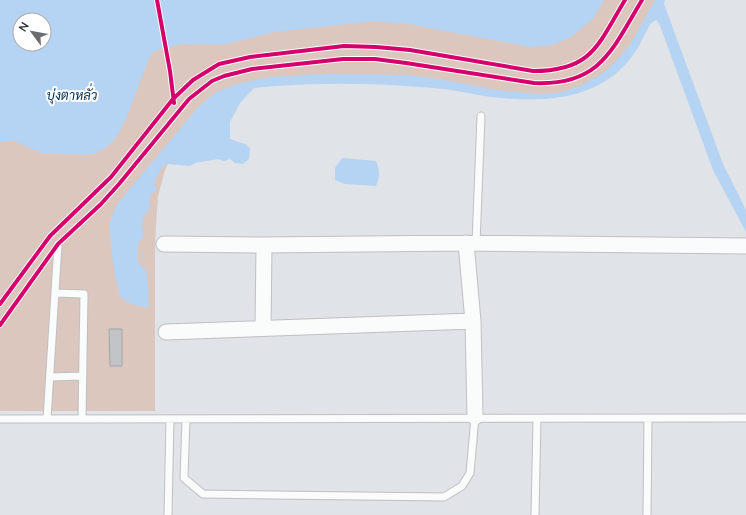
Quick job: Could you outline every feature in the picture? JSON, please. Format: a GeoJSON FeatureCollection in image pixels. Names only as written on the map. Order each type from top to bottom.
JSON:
{"type":"FeatureCollection","features":[{"type":"Feature","properties":{"kind":"street"},"geometry":{"type":"LineString","coordinates":[[471,243],[475,417]]}},
{"type":"Feature","properties":{"kind":"street"},"geometry":{"type":"LineString","coordinates":[[164,244],[264,245],[471,243],[746,246]]}},
{"type":"Feature","properties":{"kind":"street"},"geometry":{"type":"LineString","coordinates":[[263,328],[264,245]]}},
{"type":"Feature","properties":{"kind":"street"},"geometry":{"type":"LineString","coordinates":[[166,332],[473,320]]}},
{"type":"Feature","properties":{"kind":"lane"},"geometry":{"type":"LineString","coordinates":[[471,243],[481,116]]}},
{"type":"Feature","properties":{"kind":"lane"},"geometry":{"type":"LineString","coordinates":[[47,419],[58,244]]}},
{"type":"Feature","properties":{"kind":"lane"},"geometry":{"type":"LineString","coordinates":[[55,293],[84,294],[82,419]]}},
{"type":"Feature","properties":{"kind":"lane"},"geometry":{"type":"LineString","coordinates":[[50,377],[82,376]]}},
{"type":"Feature","properties":{"kind":"lane"},"geometry":{"type":"LineString","coordinates":[[186,419],[184,478],[203,494],[444,497],[462,486],[470,473],[475,417]]}},
{"type":"Feature","properties":{"kind":"lane"},"geometry":{"type":"LineString","coordinates":[[0,419],[475,417],[648,420],[746,418]]}},
{"type":"Feature","properties":{"kind":"lane"},"geometry":{"type":"LineString","coordinates":[[168,515],[170,419]]}},
{"type":"Feature","properties":{"kind":"lane"},"geometry":{"type":"LineString","coordinates":[[535,515],[537,419]]}},
{"type":"Feature","properties":{"kind":"lane"},"geometry":{"type":"LineString","coordinates":[[647,515],[648,420]]}},
{"type":"Feature","properties":{"kind":"path"},"geometry":{"type":"LineString","coordinates":[[157,0],[170,71],[175,115]]}},
{"type":"Feature","properties":{"kind":"path"},"geometry":{"type":"LineString","coordinates":[[0,325],[58,244],[110,194],[175,115],[201,89],[224,76],[252,69],[343,59],[406,62],[534,83],[553,84],[567,82],[587,74],[597,67],[607,56],[642,0]]}},
{"type":"Feature","properties":{"kind":"path"},"geometry":{"type":"LineString","coordinates":[[169,104],[178,94]]}},
{"type":"Feature","properties":{"kind":"path"},"geometry":{"type":"LineString","coordinates":[[54,231],[64,221]]}},
{"type":"Feature","properties":{"kind":"shaded area"},"geometry":{"type":"Polygon","coordinates":[[[0,0],[660,0],[638,39],[597,85],[559,96],[526,96],[421,81],[258,83],[182,135],[165,170],[158,196],[155,242],[155,411],[0,411],[0,0]]]}},
{"type":"Feature","properties":{"kind":"water","name":"บุ่งตาหลั่ว"},"geometry":{"type":"Polygon","coordinates":[[[0,0],[604,0],[593,19],[571,37],[553,45],[530,47],[408,24],[374,21],[274,32],[222,45],[181,44],[157,50],[150,56],[126,119],[115,139],[103,150],[89,155],[41,153],[15,141],[0,141],[0,0]]]}},
{"type":"Feature","properties":{"kind":"water"},"geometry":{"type":"Polygon","coordinates":[[[655,0],[665,0],[664,4],[723,164],[746,210],[746,232],[713,170],[659,23],[656,20],[651,23],[639,46],[630,59],[615,74],[598,85],[580,93],[560,97],[539,99],[498,98],[439,88],[366,84],[321,84],[254,88],[240,103],[230,122],[230,139],[245,144],[250,148],[249,159],[243,164],[235,163],[230,159],[224,161],[218,159],[195,163],[190,166],[167,164],[162,167],[154,183],[157,190],[151,194],[149,201],[150,208],[142,221],[144,235],[138,244],[138,263],[147,271],[149,308],[131,304],[121,298],[110,241],[110,225],[115,210],[123,197],[199,106],[218,91],[240,83],[271,77],[326,74],[405,75],[440,79],[490,89],[537,94],[559,93],[580,86],[603,73],[618,59],[631,43],[655,0]]]}},
{"type":"Feature","properties":{"kind":"water"},"geometry":{"type":"Polygon","coordinates":[[[342,158],[376,161],[379,174],[376,186],[345,184],[335,180],[335,168],[342,158]]]}},
{"type":"Feature","properties":{"kind":"building"},"geometry":{"type":"Polygon","coordinates":[[[109,329],[122,329],[122,366],[110,366],[109,329]]]}},
{"type":"Feature","properties":{"kind":"cycle path"},"geometry":{"type":"LineString","coordinates":[[157,0],[170,71],[174,103]]}},
{"type":"Feature","properties":{"kind":"cycle path"},"geometry":{"type":"LineString","coordinates":[[0,304],[50,236],[111,177],[173,99],[193,80],[219,64],[250,57],[344,46],[410,50],[533,71],[553,70],[568,66],[581,60],[591,52],[608,30],[625,0]]}},
{"type":"Feature","properties":{"kind":"cycle path"},"geometry":{"type":"LineString","coordinates":[[0,325],[58,244],[101,204],[189,99],[212,81],[224,76],[252,69],[343,59],[375,59],[534,83],[556,82],[574,78],[589,71],[602,61],[622,34],[642,0]]}}]}
